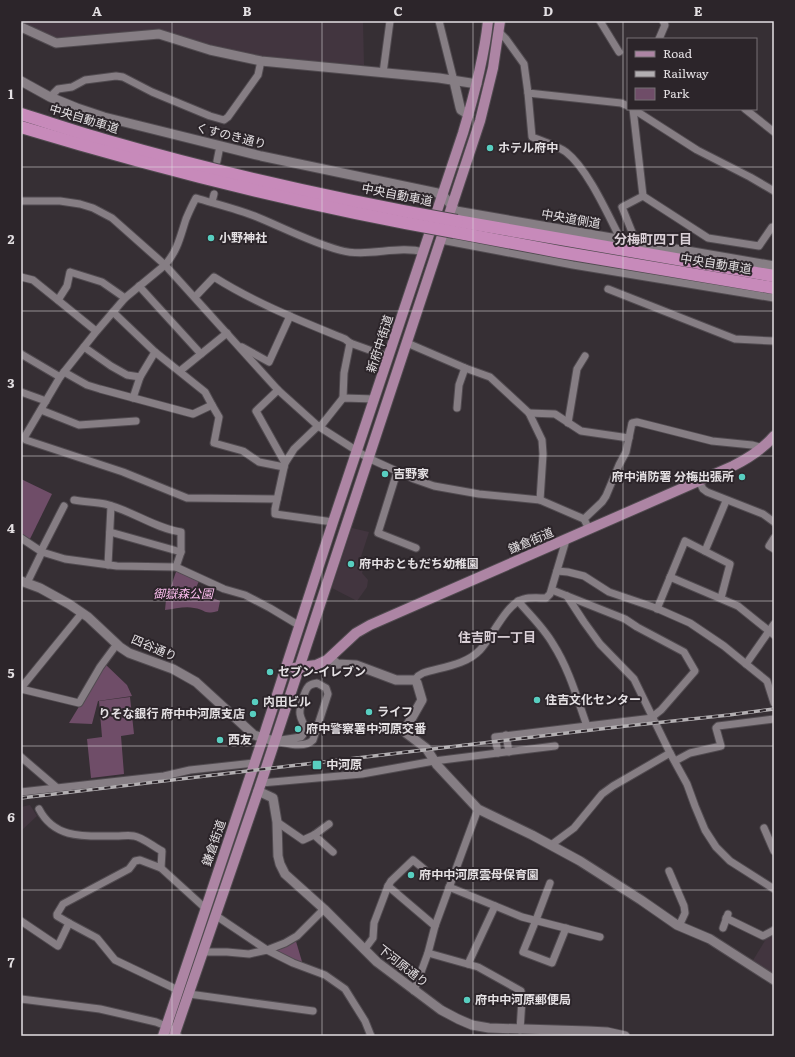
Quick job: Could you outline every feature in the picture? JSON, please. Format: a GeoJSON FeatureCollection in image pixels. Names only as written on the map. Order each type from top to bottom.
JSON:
{"type":"FeatureCollection","features":[{"type":"Feature","properties":{"kind":"highway","name":"中央自動車道"},"geometry":{"type":"LineString","coordinates":[[21,114],[108,142],[207,168],[304,190],[424,215],[774,276]]}},
{"type":"Feature","properties":{"kind":"highway","name":"中央自動車道"},"geometry":{"type":"LineString","coordinates":[[21,127],[103,152],[206,180],[315,204],[420,226],[560,252],[774,288]]}},
{"type":"Feature","properties":{"kind":"main road","name":"新府中街道"},"geometry":{"type":"LineString","coordinates":[[284,672],[469,115],[483,59],[488,21]]}},
{"type":"Feature","properties":{"kind":"main road"},"geometry":{"type":"LineString","coordinates":[[298,667],[407,343],[482,113],[493,68],[500,21]]}},
{"type":"Feature","properties":{"kind":"main road","name":"鎌倉街道"},"geometry":{"type":"LineString","coordinates":[[163,1036],[284,672],[298,667],[320,664],[330,658],[356,633],[370,625],[566,540],[750,457],[763,448],[774,436]]}},
{"type":"Feature","properties":{"kind":"main road","name":"鎌倉街道"},"geometry":{"type":"LineString","coordinates":[[175,1035],[298,667]]}},
{"type":"Feature","properties":{"kind":"street"},"geometry":{"type":"LineString","coordinates":[[383,73],[390,21]]}},
{"type":"Feature","properties":{"kind":"street"},"geometry":{"type":"LineString","coordinates":[[439,21],[460,107],[461,110],[469,115]]}},
{"type":"Feature","properties":{"kind":"street"},"geometry":{"type":"LineString","coordinates":[[600,21],[619,52]]}},
{"type":"Feature","properties":{"kind":"street"},"geometry":{"type":"LineString","coordinates":[[659,38],[664,25],[663,21]]}},
{"type":"Feature","properties":{"kind":"street"},"geometry":{"type":"LineString","coordinates":[[21,27],[56,43],[159,34],[210,50],[261,61],[477,84]]}},
{"type":"Feature","properties":{"kind":"street"},"geometry":{"type":"LineString","coordinates":[[499,32],[506,39],[524,64],[532,137],[565,152],[581,169],[602,202],[621,240]]}},
{"type":"Feature","properties":{"kind":"street"},"geometry":{"type":"LineString","coordinates":[[50,97],[58,89],[72,88],[85,80],[116,76],[123,77],[152,92],[210,116],[224,120],[228,117],[250,88],[258,75],[261,61]]}},
{"type":"Feature","properties":{"kind":"street","name":"くすのき通り"},"geometry":{"type":"LineString","coordinates":[[22,84],[77,108],[104,116],[220,146],[339,173],[442,194]]}},
{"type":"Feature","properties":{"kind":"street"},"geometry":{"type":"LineString","coordinates":[[528,93],[621,103],[627,106]]}},
{"type":"Feature","properties":{"kind":"street"},"geometry":{"type":"LineString","coordinates":[[633,110],[643,196]]}},
{"type":"Feature","properties":{"kind":"street"},"geometry":{"type":"LineString","coordinates":[[635,110],[696,150],[750,177],[774,191]]}},
{"type":"Feature","properties":{"kind":"street"},"geometry":{"type":"LineString","coordinates":[[745,110],[774,132]]}},
{"type":"Feature","properties":{"kind":"street"},"geometry":{"type":"LineString","coordinates":[[218,161],[220,146]]}},
{"type":"Feature","properties":{"kind":"street"},"geometry":{"type":"LineString","coordinates":[[212,202],[214,194]]}},
{"type":"Feature","properties":{"kind":"street","name":"中央道側道"},"geometry":{"type":"LineString","coordinates":[[442,194],[456,212],[774,266]]}},
{"type":"Feature","properties":{"kind":"street"},"geometry":{"type":"LineString","coordinates":[[643,196],[708,238],[759,246],[772,227],[774,227]]}},
{"type":"Feature","properties":{"kind":"street"},"geometry":{"type":"LineString","coordinates":[[636,242],[622,207],[643,196]]}},
{"type":"Feature","properties":{"kind":"street"},"geometry":{"type":"LineString","coordinates":[[277,499],[187,498],[123,472],[26,440],[24,438],[24,430],[41,410],[62,374],[112,312],[125,298],[165,265],[179,245],[187,217],[196,198],[257,217],[294,234],[339,250],[353,253],[377,253],[400,250],[416,250],[424,252]]}},
{"type":"Feature","properties":{"kind":"street"},"geometry":{"type":"LineString","coordinates":[[21,201],[60,201],[80,204],[93,208],[112,218],[165,265],[278,390],[319,426],[368,458],[397,472],[434,486],[479,494],[540,500],[584,519],[590,529]]}},
{"type":"Feature","properties":{"kind":"street"},"geometry":{"type":"LineString","coordinates":[[441,240],[573,265],[774,298]]}},
{"type":"Feature","properties":{"kind":"street"},"geometry":{"type":"LineString","coordinates":[[58,300],[67,286],[70,272],[102,282],[125,298]]}},
{"type":"Feature","properties":{"kind":"street"},"geometry":{"type":"LineString","coordinates":[[195,297],[214,276],[236,291],[290,316],[389,357]]}},
{"type":"Feature","properties":{"kind":"street"},"geometry":{"type":"LineString","coordinates":[[21,277],[33,280],[96,331]]}},
{"type":"Feature","properties":{"kind":"street"},"geometry":{"type":"LineString","coordinates":[[139,286],[201,354]]}},
{"type":"Feature","properties":{"kind":"street"},"geometry":{"type":"LineString","coordinates":[[608,289],[735,339],[774,341]]}},
{"type":"Feature","properties":{"kind":"street"},"geometry":{"type":"LineString","coordinates":[[112,312],[155,352],[205,392],[219,417],[214,443],[243,451],[259,462],[285,465]]}},
{"type":"Feature","properties":{"kind":"street"},"geometry":{"type":"LineString","coordinates":[[237,344],[269,362],[290,316]]}},
{"type":"Feature","properties":{"kind":"street"},"geometry":{"type":"LineString","coordinates":[[180,371],[227,333]]}},
{"type":"Feature","properties":{"kind":"street"},"geometry":{"type":"LineString","coordinates":[[333,522],[276,514],[277,499],[285,465],[294,448],[319,426],[343,398],[344,373],[350,342]]}},
{"type":"Feature","properties":{"kind":"street"},"geometry":{"type":"LineString","coordinates":[[407,343],[465,368],[490,376],[529,413],[542,440],[543,454],[540,500]]}},
{"type":"Feature","properties":{"kind":"street"},"geometry":{"type":"LineString","coordinates":[[84,347],[127,375],[140,377]]}},
{"type":"Feature","properties":{"kind":"street"},"geometry":{"type":"LineString","coordinates":[[133,398],[140,377],[155,352]]}},
{"type":"Feature","properties":{"kind":"street"},"geometry":{"type":"LineString","coordinates":[[21,354],[62,374],[87,384],[133,398],[193,414],[212,405]]}},
{"type":"Feature","properties":{"kind":"street"},"geometry":{"type":"LineString","coordinates":[[568,423],[577,369],[585,356]]}},
{"type":"Feature","properties":{"kind":"street"},"geometry":{"type":"LineString","coordinates":[[457,408],[459,385],[465,368]]}},
{"type":"Feature","properties":{"kind":"street"},"geometry":{"type":"LineString","coordinates":[[278,390],[256,411],[285,465]]}},
{"type":"Feature","properties":{"kind":"street"},"geometry":{"type":"LineString","coordinates":[[21,392],[46,401]]}},
{"type":"Feature","properties":{"kind":"street"},"geometry":{"type":"LineString","coordinates":[[343,398],[375,399]]}},
{"type":"Feature","properties":{"kind":"street"},"geometry":{"type":"LineString","coordinates":[[41,410],[79,425],[136,420]]}},
{"type":"Feature","properties":{"kind":"street"},"geometry":{"type":"LineString","coordinates":[[529,413],[555,414],[581,431],[630,438]]}},
{"type":"Feature","properties":{"kind":"street"},"geometry":{"type":"LineString","coordinates":[[584,519],[604,499],[626,452],[632,423],[637,422],[712,441],[752,445],[763,448]]}},
{"type":"Feature","properties":{"kind":"street"},"geometry":{"type":"LineString","coordinates":[[397,472],[378,533],[416,548]]}},
{"type":"Feature","properties":{"kind":"street"},"geometry":{"type":"LineString","coordinates":[[699,481],[706,492],[763,514],[774,522]]}},
{"type":"Feature","properties":{"kind":"street"},"geometry":{"type":"LineString","coordinates":[[74,500],[87,503],[106,504],[162,527],[181,532],[181,552],[176,567]]}},
{"type":"Feature","properties":{"kind":"street"},"geometry":{"type":"LineString","coordinates":[[706,551],[726,501]]}},
{"type":"Feature","properties":{"kind":"street"},"geometry":{"type":"LineString","coordinates":[[24,582],[64,506]]}},
{"type":"Feature","properties":{"kind":"street"},"geometry":{"type":"LineString","coordinates":[[108,565],[111,506]]}},
{"type":"Feature","properties":{"kind":"street"},"geometry":{"type":"LineString","coordinates":[[110,532],[181,552]]}},
{"type":"Feature","properties":{"kind":"street"},"geometry":{"type":"LineString","coordinates":[[21,538],[41,551],[65,559],[108,565],[176,567],[224,589],[245,595],[300,626]]}},
{"type":"Feature","properties":{"kind":"street"},"geometry":{"type":"LineString","coordinates":[[774,538],[769,546],[774,549]]}},
{"type":"Feature","properties":{"kind":"street"},"geometry":{"type":"LineString","coordinates":[[330,658],[337,664],[356,665],[396,680],[415,680],[423,673],[466,660],[480,650],[503,616],[518,601],[524,598],[546,598],[550,594],[566,540]]}},
{"type":"Feature","properties":{"kind":"street"},"geometry":{"type":"LineString","coordinates":[[657,608],[685,541],[730,564],[721,598]]}},
{"type":"Feature","properties":{"kind":"street"},"geometry":{"type":"LineString","coordinates":[[556,571],[584,576],[609,592],[657,608],[690,623],[724,646],[767,681],[774,703]]}},
{"type":"Feature","properties":{"kind":"street"},"geometry":{"type":"LineString","coordinates":[[670,578],[738,606],[772,633]]}},
{"type":"Feature","properties":{"kind":"street","name":"四谷通り"},"geometry":{"type":"LineString","coordinates":[[24,582],[53,594],[82,613],[106,632],[117,644],[134,655],[173,669],[196,682],[254,735],[274,741]]}},
{"type":"Feature","properties":{"kind":"street"},"geometry":{"type":"LineString","coordinates":[[498,753],[495,737],[652,717],[661,710],[695,671],[684,652],[625,619],[552,590]]}},
{"type":"Feature","properties":{"kind":"street"},"geometry":{"type":"LineString","coordinates":[[567,596],[600,644],[634,679],[670,753],[687,784],[705,830],[716,847],[730,861],[774,889]]}},
{"type":"Feature","properties":{"kind":"street"},"geometry":{"type":"LineString","coordinates":[[518,601],[541,627],[553,644],[567,670],[587,726]]}},
{"type":"Feature","properties":{"kind":"street"},"geometry":{"type":"LineString","coordinates":[[82,613],[21,688],[78,703],[100,667],[117,644]]}},
{"type":"Feature","properties":{"kind":"street"},"geometry":{"type":"LineString","coordinates":[[746,664],[772,633],[774,624]]}},
{"type":"Feature","properties":{"kind":"street"},"geometry":{"type":"LineString","coordinates":[[415,680],[422,700],[406,728],[406,733],[426,748],[434,762],[478,810],[551,845],[580,861],[679,926],[710,939],[774,980]]}},
{"type":"Feature","properties":{"kind":"street"},"geometry":{"type":"LineString","coordinates":[[317,683],[326,688],[328,694],[313,740],[301,745],[274,741],[301,737],[305,732],[303,722],[300,718],[300,710],[307,688],[312,684],[317,683]]}},
{"type":"Feature","properties":{"kind":"street"},"geometry":{"type":"LineString","coordinates":[[675,761],[690,753],[721,746],[716,728],[718,726],[774,719]]}},
{"type":"Feature","properties":{"kind":"street"},"geometry":{"type":"LineString","coordinates":[[303,722],[312,727],[318,724]]}},
{"type":"Feature","properties":{"kind":"street"},"geometry":{"type":"LineString","coordinates":[[506,735],[509,752]]}},
{"type":"Feature","properties":{"kind":"street"},"geometry":{"type":"LineString","coordinates":[[259,787],[362,774],[434,762],[555,746]]}},
{"type":"Feature","properties":{"kind":"street"},"geometry":{"type":"LineString","coordinates":[[551,845],[574,828],[602,794],[670,753]]}},
{"type":"Feature","properties":{"kind":"street"},"geometry":{"type":"LineString","coordinates":[[21,757],[56,787]]}},
{"type":"Feature","properties":{"kind":"street"},"geometry":{"type":"LineString","coordinates":[[21,792],[164,776],[190,770],[254,763]]}},
{"type":"Feature","properties":{"kind":"street","name":"下河原通り"},"geometry":{"type":"LineString","coordinates":[[259,787],[273,798],[277,822],[277,849],[282,869],[285,874],[324,909],[377,962],[441,1010],[472,1025],[510,1033],[520,1030],[588,1031],[607,1032],[625,1036]]}},
{"type":"Feature","properties":{"kind":"street"},"geometry":{"type":"LineString","coordinates":[[39,810],[57,830],[70,834],[135,836],[162,851],[161,868]]}},
{"type":"Feature","properties":{"kind":"street"},"geometry":{"type":"LineString","coordinates":[[414,991],[428,953],[435,926],[478,810]]}},
{"type":"Feature","properties":{"kind":"street"},"geometry":{"type":"LineString","coordinates":[[277,822],[303,840],[314,835],[329,824]]}},
{"type":"Feature","properties":{"kind":"street"},"geometry":{"type":"LineString","coordinates":[[764,828],[774,851]]}},
{"type":"Feature","properties":{"kind":"street"},"geometry":{"type":"LineString","coordinates":[[314,835],[333,852]]}},
{"type":"Feature","properties":{"kind":"street"},"geometry":{"type":"LineString","coordinates":[[178,990],[115,960],[97,938],[57,916],[57,914],[63,904],[129,869],[135,861],[140,860],[161,868],[205,908]]}},
{"type":"Feature","properties":{"kind":"street"},"geometry":{"type":"LineString","coordinates":[[364,950],[373,938],[374,923],[391,881],[413,860],[424,869]]}},
{"type":"Feature","properties":{"kind":"street"},"geometry":{"type":"LineString","coordinates":[[669,876],[684,906],[685,913],[679,926]]}},
{"type":"Feature","properties":{"kind":"street"},"geometry":{"type":"LineString","coordinates":[[550,883],[522,952],[552,963],[566,928]]}},
{"type":"Feature","properties":{"kind":"street"},"geometry":{"type":"LineString","coordinates":[[388,886],[435,926]]}},
{"type":"Feature","properties":{"kind":"street"},"geometry":{"type":"LineString","coordinates":[[450,887],[522,917],[600,937]]}},
{"type":"Feature","properties":{"kind":"street"},"geometry":{"type":"LineString","coordinates":[[468,964],[495,906]]}},
{"type":"Feature","properties":{"kind":"street"},"geometry":{"type":"LineString","coordinates":[[203,952],[249,954],[267,950],[286,943],[297,936],[324,909]]}},
{"type":"Feature","properties":{"kind":"street"},"geometry":{"type":"LineString","coordinates":[[215,915],[267,950],[293,963],[325,974],[345,989],[365,1021],[371,1036]]}},
{"type":"Feature","properties":{"kind":"street"},"geometry":{"type":"LineString","coordinates":[[723,928],[727,916],[763,936],[774,930]]}},
{"type":"Feature","properties":{"kind":"street"},"geometry":{"type":"LineString","coordinates":[[21,921],[58,946],[69,923]]}},
{"type":"Feature","properties":{"kind":"street"},"geometry":{"type":"LineString","coordinates":[[428,953],[468,964],[486,971],[521,992],[520,1030]]}},
{"type":"Feature","properties":{"kind":"street"},"geometry":{"type":"LineString","coordinates":[[189,994],[224,997],[313,1011]]}},
{"type":"Feature","properties":{"kind":"street"},"geometry":{"type":"LineString","coordinates":[[21,999],[100,1010],[156,1022],[166,1026],[175,1035]]}},
{"type":"Feature","properties":{"kind":"shaded area"},"geometry":{"type":"Polygon","coordinates":[[[21,21],[363,21],[364,65],[261,57],[200,43],[161,30],[55,38],[21,21]]]}},
{"type":"Feature","properties":{"kind":"shaded area","name":"府中おともだち幼稚園"},"geometry":{"type":"Polygon","coordinates":[[[352,528],[369,532],[359,563],[365,565],[362,573],[368,580],[367,587],[357,601],[332,588],[352,528]]]}},
{"type":"Feature","properties":{"kind":"shaded area"},"geometry":{"type":"Polygon","coordinates":[[[30,805],[37,816],[21,831],[21,807],[30,805]]]}},
{"type":"Feature","properties":{"kind":"shaded area"},"geometry":{"type":"Polygon","coordinates":[[[774,935],[774,975],[752,962],[766,939],[774,935]]]}},
{"type":"Feature","properties":{"kind":"green space"},"geometry":{"type":"Polygon","coordinates":[[[21,479],[52,494],[29,541],[21,536],[21,479]]]}},
{"type":"Feature","properties":{"kind":"green space","name":"御嶽森公園"},"geometry":{"type":"Polygon","coordinates":[[[177,569],[199,581],[195,590],[220,601],[218,611],[207,612],[191,607],[165,610],[167,589],[170,589],[177,569]]]}},
{"type":"Feature","properties":{"kind":"green space"},"geometry":{"type":"Polygon","coordinates":[[[105,664],[127,685],[132,696],[98,701],[92,724],[69,723],[105,664]]]}},
{"type":"Feature","properties":{"kind":"green space"},"geometry":{"type":"Polygon","coordinates":[[[130,697],[134,734],[121,736],[124,774],[91,778],[87,739],[102,737],[99,701],[130,697]]]}},
{"type":"Feature","properties":{"kind":"green space"},"geometry":{"type":"Polygon","coordinates":[[[295,938],[303,965],[294,962],[273,948],[295,938]]]}},
{"type":"Feature","properties":{"kind":"railway"},"geometry":{"type":"LineString","coordinates":[[21,798],[774,709]]}},
{"type":"Feature","properties":{"kind":"place","name":"ホテル府中"},"geometry":{"type":"Point","coordinates":[490,148]}},
{"type":"Feature","properties":{"kind":"place","name":"小野神社"},"geometry":{"type":"Point","coordinates":[211,238]}},
{"type":"Feature","properties":{"kind":"place","name":"吉野家"},"geometry":{"type":"Point","coordinates":[385,474]}},
{"type":"Feature","properties":{"kind":"place","name":"府中消防署 分梅出張所"},"geometry":{"type":"Point","coordinates":[742,477]}},
{"type":"Feature","properties":{"kind":"place","name":"府中おともだち幼稚園"},"geometry":{"type":"Point","coordinates":[351,564]}},
{"type":"Feature","properties":{"kind":"place","name":"セブン-イレブン"},"geometry":{"type":"Point","coordinates":[270,672]}},
{"type":"Feature","properties":{"kind":"place","name":"住吉文化センター"},"geometry":{"type":"Point","coordinates":[537,700]}},
{"type":"Feature","properties":{"kind":"place","name":"内田ビル"},"geometry":{"type":"Point","coordinates":[255,702]}},
{"type":"Feature","properties":{"kind":"place","name":"ライフ"},"geometry":{"type":"Point","coordinates":[369,712]}},
{"type":"Feature","properties":{"kind":"place","name":"りそな銀行 府中中河原支店"},"geometry":{"type":"Point","coordinates":[253,714]}},
{"type":"Feature","properties":{"kind":"place","name":"府中警察署中河原交番"},"geometry":{"type":"Point","coordinates":[298,729]}},
{"type":"Feature","properties":{"kind":"place","name":"西友"},"geometry":{"type":"Point","coordinates":[220,740]}},
{"type":"Feature","properties":{"kind":"place","name":"中河原"},"geometry":{"type":"Point","coordinates":[317,765]}},
{"type":"Feature","properties":{"kind":"place","name":"府中中河原雲母保育園"},"geometry":{"type":"Point","coordinates":[411,875]}},
{"type":"Feature","properties":{"kind":"place","name":"府中中河原郵便局"},"geometry":{"type":"Point","coordinates":[467,1000]}},
{"type":"Feature","properties":{"kind":"district","name":"分梅町四丁目"},"geometry":{"type":"Point","coordinates":[653,239]}},
{"type":"Feature","properties":{"kind":"district","name":"住吉町一丁目"},"geometry":{"type":"Point","coordinates":[497,637]}}]}
